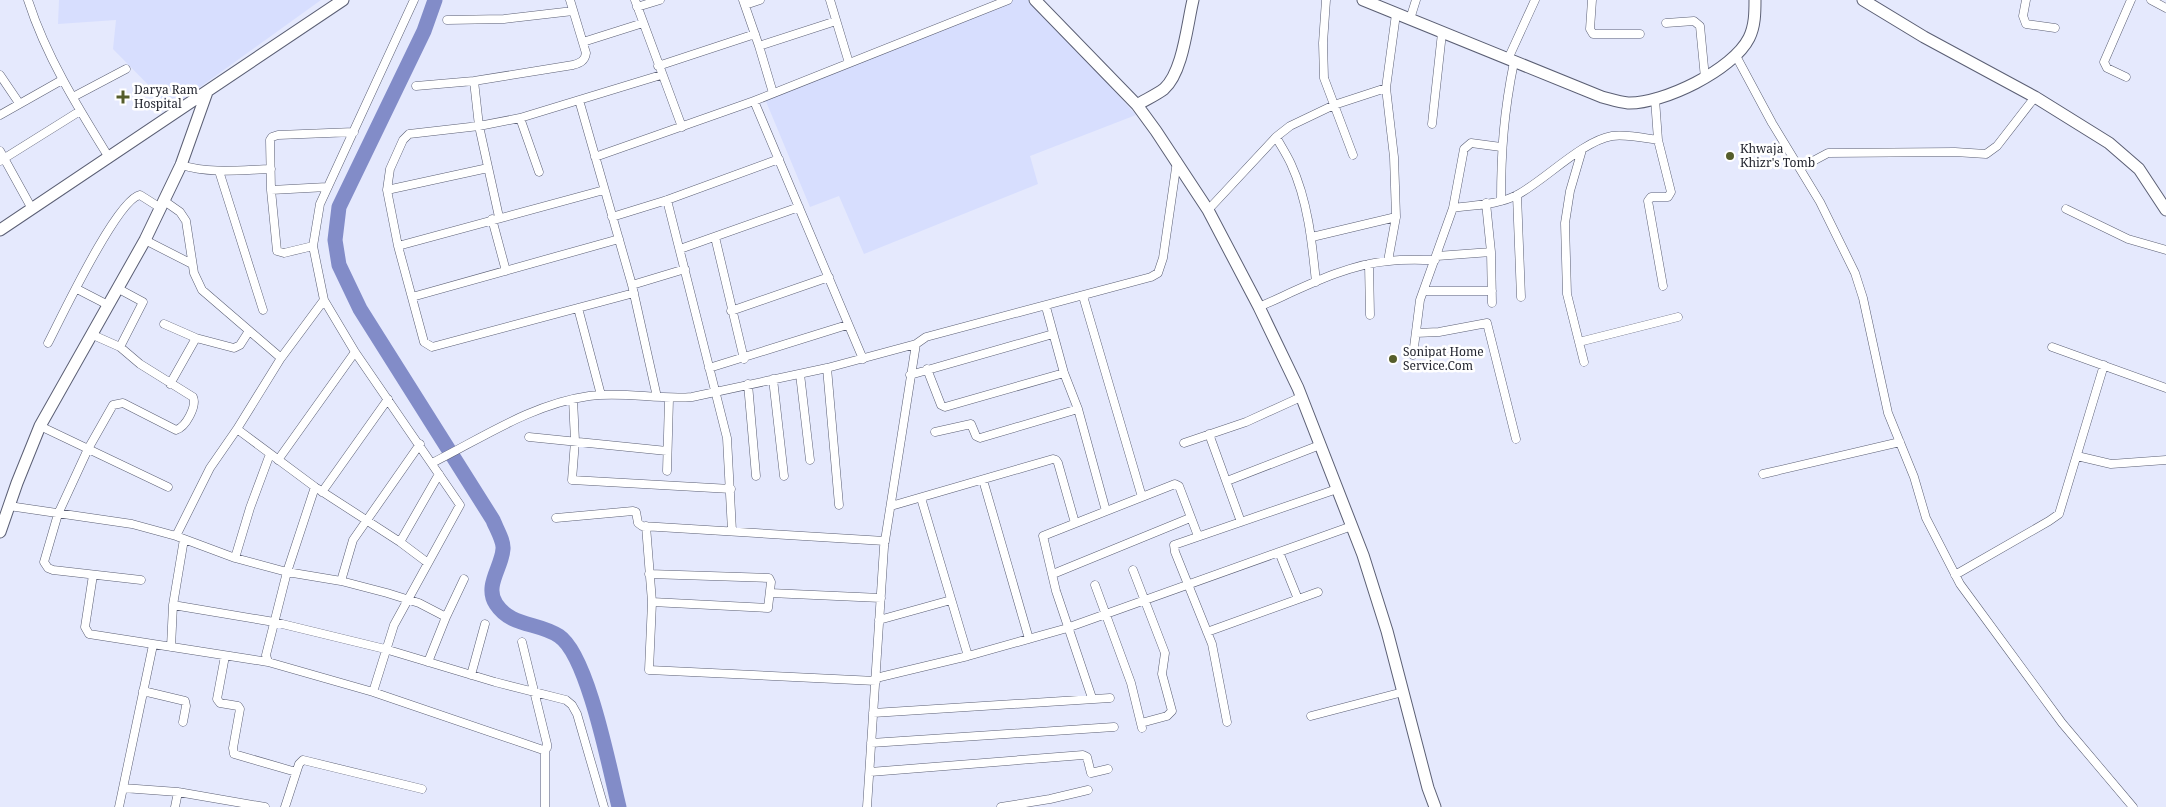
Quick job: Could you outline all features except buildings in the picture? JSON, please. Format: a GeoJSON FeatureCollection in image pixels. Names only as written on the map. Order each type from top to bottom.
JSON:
{"type":"FeatureCollection","features":[{"type":"Feature","properties":{"kind":"street"},"geometry":{"type":"LineString","coordinates":[[28,0],[39,33],[62,80],[108,156]]}},
{"type":"Feature","properties":{"kind":"street"},"geometry":{"type":"LineString","coordinates":[[0,230],[31,207],[343,0]]}},
{"type":"Feature","properties":{"kind":"street"},"geometry":{"type":"LineString","coordinates":[[372,692],[394,625],[460,505],[420,444],[355,352],[324,300],[313,246],[320,204],[414,0]]}},
{"type":"Feature","properties":{"kind":"street"},"geometry":{"type":"LineString","coordinates":[[416,86],[474,81],[573,65],[580,62],[586,56],[570,0]]}},
{"type":"Feature","properties":{"kind":"street"},"geometry":{"type":"LineString","coordinates":[[660,0],[636,4],[682,127]]}},
{"type":"Feature","properties":{"kind":"street"},"geometry":{"type":"LineString","coordinates":[[760,0],[744,2],[773,94]]}},
{"type":"Feature","properties":{"kind":"street"},"geometry":{"type":"LineString","coordinates":[[830,0],[849,63]]}},
{"type":"Feature","properties":{"kind":"street"},"geometry":{"type":"LineString","coordinates":[[595,157],[773,94],[1008,0]]}},
{"type":"Feature","properties":{"kind":"street"},"geometry":{"type":"LineString","coordinates":[[1035,0],[1136,105],[1177,160],[1208,210],[1259,307],[1301,397],[1352,526],[1371,580],[1428,788],[1435,807]]}},
{"type":"Feature","properties":{"kind":"street"},"geometry":{"type":"LineString","coordinates":[[1136,105],[1164,89],[1173,78],[1181,54],[1193,0]]}},
{"type":"Feature","properties":{"kind":"street"},"geometry":{"type":"LineString","coordinates":[[1326,0],[1323,67],[1328,90],[1353,155]]}},
{"type":"Feature","properties":{"kind":"street"},"geometry":{"type":"LineString","coordinates":[[1363,0],[1511,61],[1615,101],[1628,103],[1655,99],[1705,78],[1736,56],[1750,37],[1754,23],[1755,0]]}},
{"type":"Feature","properties":{"kind":"street"},"geometry":{"type":"LineString","coordinates":[[1410,19],[1416,0]]}},
{"type":"Feature","properties":{"kind":"street"},"geometry":{"type":"LineString","coordinates":[[1501,201],[1501,147],[1511,61],[1535,0]]}},
{"type":"Feature","properties":{"kind":"street"},"geometry":{"type":"LineString","coordinates":[[1592,0],[1590,25],[1593,34],[1640,34]]}},
{"type":"Feature","properties":{"kind":"street"},"geometry":{"type":"LineString","coordinates":[[1863,0],[1924,37],[2035,98],[2109,143],[2139,169],[2166,210]]}},
{"type":"Feature","properties":{"kind":"street"},"geometry":{"type":"LineString","coordinates":[[2026,0],[2023,16],[2026,24],[2056,28]]}},
{"type":"Feature","properties":{"kind":"street"},"geometry":{"type":"LineString","coordinates":[[2126,77],[2107,68],[2104,62],[2132,0]]}},
{"type":"Feature","properties":{"kind":"street"},"geometry":{"type":"LineString","coordinates":[[2151,0],[2166,8]]}},
{"type":"Feature","properties":{"kind":"street"},"geometry":{"type":"LineString","coordinates":[[447,20],[504,19],[573,11]]}},
{"type":"Feature","properties":{"kind":"street"},"geometry":{"type":"LineString","coordinates":[[1388,261],[1396,217],[1394,157],[1386,88],[1396,14]]}},
{"type":"Feature","properties":{"kind":"street"},"geometry":{"type":"LineString","coordinates":[[759,46],[836,21]]}},
{"type":"Feature","properties":{"kind":"street"},"geometry":{"type":"LineString","coordinates":[[1666,24],[1694,21],[1700,26],[1705,78]]}},
{"type":"Feature","properties":{"kind":"street"},"geometry":{"type":"LineString","coordinates":[[582,42],[643,23]]}},
{"type":"Feature","properties":{"kind":"street"},"geometry":{"type":"LineString","coordinates":[[1432,124],[1442,33]]}},
{"type":"Feature","properties":{"kind":"street"},"geometry":{"type":"LineString","coordinates":[[658,66],[755,34]]}},
{"type":"Feature","properties":{"kind":"street"},"geometry":{"type":"LineString","coordinates":[[1736,56],[1820,202],[1858,281],[1888,413],[1914,477],[1926,518],[1955,575],[2062,723],[2133,807]]}},
{"type":"Feature","properties":{"kind":"street"},"geometry":{"type":"LineString","coordinates":[[73,97],[126,70]]}},
{"type":"Feature","properties":{"kind":"street"},"geometry":{"type":"LineString","coordinates":[[0,75],[19,104]]}},
{"type":"Feature","properties":{"kind":"street"},"geometry":{"type":"LineString","coordinates":[[634,293],[432,347],[424,342],[398,246],[387,190],[390,169],[406,136],[479,126],[520,118],[661,75]]}},
{"type":"Feature","properties":{"kind":"street"},"geometry":{"type":"LineString","coordinates":[[0,115],[62,80]]}},
{"type":"Feature","properties":{"kind":"street"},"geometry":{"type":"LineString","coordinates":[[474,81],[479,126],[506,272]]}},
{"type":"Feature","properties":{"kind":"street"},"geometry":{"type":"LineString","coordinates":[[1208,210],[1276,137],[1290,126],[1334,105],[1386,88]]}},
{"type":"Feature","properties":{"kind":"street"},"geometry":{"type":"LineString","coordinates":[[0,532],[16,483],[40,426],[145,240],[181,165],[207,92]]}},
{"type":"Feature","properties":{"kind":"street"},"geometry":{"type":"LineString","coordinates":[[1800,168],[1828,154],[1954,152],[1986,154],[1997,146],[2035,98]]}},
{"type":"Feature","properties":{"kind":"street"},"geometry":{"type":"LineString","coordinates":[[1655,99],[1658,140],[1670,194],[1668,197],[1651,197],[1648,201],[1663,286]]}},
{"type":"Feature","properties":{"kind":"street"},"geometry":{"type":"LineString","coordinates":[[579,100],[632,285],[657,397]]}},
{"type":"Feature","properties":{"kind":"street"},"geometry":{"type":"LineString","coordinates":[[754,101],[863,358]]}},
{"type":"Feature","properties":{"kind":"street"},"geometry":{"type":"LineString","coordinates":[[31,207],[1,157],[80,111]]}},
{"type":"Feature","properties":{"kind":"street"},"geometry":{"type":"LineString","coordinates":[[520,118],[539,172]]}},
{"type":"Feature","properties":{"kind":"street"},"geometry":{"type":"LineString","coordinates":[[313,246],[284,253],[277,251],[271,190],[270,140],[274,136],[354,132]]}},
{"type":"Feature","properties":{"kind":"street"},"geometry":{"type":"LineString","coordinates":[[1453,208],[1501,201],[1517,195],[1582,150],[1612,136],[1658,140]]}},
{"type":"Feature","properties":{"kind":"street"},"geometry":{"type":"LineString","coordinates":[[1276,137],[1291,164],[1312,237],[1316,282]]}},
{"type":"Feature","properties":{"kind":"street"},"geometry":{"type":"LineString","coordinates":[[1413,355],[1420,300],[1453,208],[1466,146],[1471,143],[1501,147]]}},
{"type":"Feature","properties":{"kind":"street"},"geometry":{"type":"LineString","coordinates":[[1582,150],[1570,190],[1565,222],[1567,294],[1584,362]]}},
{"type":"Feature","properties":{"kind":"street"},"geometry":{"type":"LineString","coordinates":[[612,217],[667,200],[779,159]]}},
{"type":"Feature","properties":{"kind":"street"},"geometry":{"type":"LineString","coordinates":[[432,463],[513,420],[573,399],[601,395],[669,399],[716,392],[827,368],[916,344],[926,337],[1150,277],[1158,272],[1163,258],[1177,160]]}},
{"type":"Feature","properties":{"kind":"street"},"geometry":{"type":"LineString","coordinates":[[181,165],[196,170],[219,172],[271,169]]}},
{"type":"Feature","properties":{"kind":"street"},"geometry":{"type":"LineString","coordinates":[[387,190],[488,168]]}},
{"type":"Feature","properties":{"kind":"street"},"geometry":{"type":"LineString","coordinates":[[219,172],[263,310]]}},
{"type":"Feature","properties":{"kind":"street"},"geometry":{"type":"LineString","coordinates":[[271,190],[327,187]]}},
{"type":"Feature","properties":{"kind":"street"},"geometry":{"type":"LineString","coordinates":[[398,246],[604,190]]}},
{"type":"Feature","properties":{"kind":"street"},"geometry":{"type":"LineString","coordinates":[[48,343],[100,243],[131,198],[140,195],[180,212],[186,221],[192,264],[195,276],[202,290],[281,358]]}},
{"type":"Feature","properties":{"kind":"street"},"geometry":{"type":"LineString","coordinates":[[1517,195],[1520,297]]}},
{"type":"Feature","properties":{"kind":"street"},"geometry":{"type":"LineString","coordinates":[[667,200],[686,269],[727,438],[732,531]]}},
{"type":"Feature","properties":{"kind":"street"},"geometry":{"type":"LineString","coordinates":[[1486,203],[1491,252],[1492,303]]}},
{"type":"Feature","properties":{"kind":"street"},"geometry":{"type":"LineString","coordinates":[[680,249],[799,206]]}},
{"type":"Feature","properties":{"kind":"street"},"geometry":{"type":"LineString","coordinates":[[2066,209],[2128,239],[2166,250]]}},
{"type":"Feature","properties":{"kind":"street"},"geometry":{"type":"LineString","coordinates":[[1312,237],[1396,217]]}},
{"type":"Feature","properties":{"kind":"street"},"geometry":{"type":"LineString","coordinates":[[715,237],[744,359]]}},
{"type":"Feature","properties":{"kind":"street"},"geometry":{"type":"LineString","coordinates":[[412,297],[619,239]]}},
{"type":"Feature","properties":{"kind":"street"},"geometry":{"type":"LineString","coordinates":[[145,240],[192,264]]}},
{"type":"Feature","properties":{"kind":"street"},"geometry":{"type":"LineString","coordinates":[[1259,307],[1316,282],[1369,264],[1491,252]]}},
{"type":"Feature","properties":{"kind":"street"},"geometry":{"type":"LineString","coordinates":[[1369,264],[1370,315]]}},
{"type":"Feature","properties":{"kind":"street"},"geometry":{"type":"LineString","coordinates":[[632,285],[686,269]]}},
{"type":"Feature","properties":{"kind":"street"},"geometry":{"type":"LineString","coordinates":[[732,310],[829,277]]}},
{"type":"Feature","properties":{"kind":"street"},"geometry":{"type":"LineString","coordinates":[[117,288],[143,302],[120,347]]}},
{"type":"Feature","properties":{"kind":"street"},"geometry":{"type":"LineString","coordinates":[[77,289],[108,304]]}},
{"type":"Feature","properties":{"kind":"street"},"geometry":{"type":"LineString","coordinates":[[1424,290],[1492,291]]}},
{"type":"Feature","properties":{"kind":"street"},"geometry":{"type":"LineString","coordinates":[[1082,296],[1142,497]]}},
{"type":"Feature","properties":{"kind":"street"},"geometry":{"type":"LineString","coordinates":[[171,647],[180,538],[210,468],[237,429],[281,358],[324,300]]}},
{"type":"Feature","properties":{"kind":"street"},"geometry":{"type":"LineString","coordinates":[[1046,306],[1064,373],[1078,409],[1106,511]]}},
{"type":"Feature","properties":{"kind":"street"},"geometry":{"type":"LineString","coordinates":[[578,308],[601,395]]}},
{"type":"Feature","properties":{"kind":"street"},"geometry":{"type":"LineString","coordinates":[[1579,342],[1678,317]]}},
{"type":"Feature","properties":{"kind":"street"},"geometry":{"type":"LineString","coordinates":[[1416,333],[1439,332],[1486,323],[1516,439]]}},
{"type":"Feature","properties":{"kind":"street"},"geometry":{"type":"LineString","coordinates":[[164,324],[196,338],[234,348],[240,345],[248,331]]}},
{"type":"Feature","properties":{"kind":"street"},"geometry":{"type":"LineString","coordinates":[[710,368],[744,359],[848,325]]}},
{"type":"Feature","properties":{"kind":"street"},"geometry":{"type":"LineString","coordinates":[[93,334],[120,347],[140,364],[195,400],[194,405],[181,428],[176,430],[123,403],[113,405],[88,449],[58,514],[44,558],[46,565],[53,570],[141,580]]}},
{"type":"Feature","properties":{"kind":"street"},"geometry":{"type":"LineString","coordinates":[[910,375],[1053,334]]}},
{"type":"Feature","properties":{"kind":"street"},"geometry":{"type":"LineString","coordinates":[[170,384],[196,338]]}},
{"type":"Feature","properties":{"kind":"street"},"geometry":{"type":"LineString","coordinates":[[868,807],[885,541],[916,344]]}},
{"type":"Feature","properties":{"kind":"street"},"geometry":{"type":"LineString","coordinates":[[2052,347],[2166,388]]}},
{"type":"Feature","properties":{"kind":"street"},"geometry":{"type":"LineString","coordinates":[[278,460],[355,352]]}},
{"type":"Feature","properties":{"kind":"street"},"geometry":{"type":"LineString","coordinates":[[1955,575],[2055,518],[2061,508],[2104,365]]}},
{"type":"Feature","properties":{"kind":"street"},"geometry":{"type":"LineString","coordinates":[[827,368],[839,505]]}},
{"type":"Feature","properties":{"kind":"street"},"geometry":{"type":"LineString","coordinates":[[927,369],[940,403],[945,407],[1064,373]]}},
{"type":"Feature","properties":{"kind":"street"},"geometry":{"type":"LineString","coordinates":[[800,374],[810,460]]}},
{"type":"Feature","properties":{"kind":"street"},"geometry":{"type":"LineString","coordinates":[[773,379],[784,476]]}},
{"type":"Feature","properties":{"kind":"street"},"geometry":{"type":"LineString","coordinates":[[748,384],[756,476]]}},
{"type":"Feature","properties":{"kind":"street"},"geometry":{"type":"LineString","coordinates":[[1184,443],[1246,422],[1301,397]]}},
{"type":"Feature","properties":{"kind":"street"},"geometry":{"type":"LineString","coordinates":[[268,662],[266,655],[286,572],[318,489],[388,399]]}},
{"type":"Feature","properties":{"kind":"street"},"geometry":{"type":"LineString","coordinates":[[573,399],[575,441],[571,476],[574,481],[731,489]]}},
{"type":"Feature","properties":{"kind":"street"},"geometry":{"type":"LineString","coordinates":[[667,471],[669,399]]}},
{"type":"Feature","properties":{"kind":"street"},"geometry":{"type":"LineString","coordinates":[[935,432],[971,424],[976,436],[980,438],[1078,409]]}},
{"type":"Feature","properties":{"kind":"street"},"geometry":{"type":"LineString","coordinates":[[40,426],[168,487]]}},
{"type":"Feature","properties":{"kind":"street"},"geometry":{"type":"LineString","coordinates":[[237,429],[318,489],[400,542],[428,564]]}},
{"type":"Feature","properties":{"kind":"street"},"geometry":{"type":"LineString","coordinates":[[1210,434],[1241,522]]}},
{"type":"Feature","properties":{"kind":"street"},"geometry":{"type":"LineString","coordinates":[[529,437],[668,451]]}},
{"type":"Feature","properties":{"kind":"street"},"geometry":{"type":"LineString","coordinates":[[1763,474],[1900,442]]}},
{"type":"Feature","properties":{"kind":"street"},"geometry":{"type":"LineString","coordinates":[[341,581],[351,545],[420,444]]}},
{"type":"Feature","properties":{"kind":"street"},"geometry":{"type":"LineString","coordinates":[[1227,481],[1320,445]]}},
{"type":"Feature","properties":{"kind":"street"},"geometry":{"type":"LineString","coordinates":[[234,558],[270,454]]}},
{"type":"Feature","properties":{"kind":"street"},"geometry":{"type":"LineString","coordinates":[[2077,456],[2111,464],[2166,460]]}},
{"type":"Feature","properties":{"kind":"street"},"geometry":{"type":"LineString","coordinates":[[891,506],[1048,460],[1056,460],[1075,523]]}},
{"type":"Feature","properties":{"kind":"street"},"geometry":{"type":"LineString","coordinates":[[400,542],[439,474]]}},
{"type":"Feature","properties":{"kind":"street"},"geometry":{"type":"LineString","coordinates":[[983,480],[1029,639]]}},
{"type":"Feature","properties":{"kind":"street"},"geometry":{"type":"LineString","coordinates":[[1092,698],[1043,536],[1177,485],[1198,536]]}},
{"type":"Feature","properties":{"kind":"street"},"geometry":{"type":"LineString","coordinates":[[1227,722],[1212,644],[1174,547],[1198,536],[1337,489]]}},
{"type":"Feature","properties":{"kind":"street"},"geometry":{"type":"LineString","coordinates":[[921,498],[968,656]]}},
{"type":"Feature","properties":{"kind":"street"},"geometry":{"type":"LineString","coordinates":[[9,506],[132,524],[180,538],[234,558],[286,572],[341,581],[408,600],[446,617]]}},
{"type":"Feature","properties":{"kind":"street"},"geometry":{"type":"LineString","coordinates":[[556,518],[633,511],[637,515],[639,525],[646,526],[885,541]]}},
{"type":"Feature","properties":{"kind":"street"},"geometry":{"type":"LineString","coordinates":[[1053,574],[1190,518]]}},
{"type":"Feature","properties":{"kind":"street"},"geometry":{"type":"LineString","coordinates":[[646,526],[652,602],[648,668],[650,671],[876,679],[968,656],[1069,627],[1352,526]]}},
{"type":"Feature","properties":{"kind":"street"},"geometry":{"type":"LineString","coordinates":[[1279,552],[1298,599]]}},
{"type":"Feature","properties":{"kind":"street"},"geometry":{"type":"LineString","coordinates":[[1095,585],[1131,683],[1141,725],[1167,716],[1172,711],[1162,674],[1165,653],[1133,570]]}},
{"type":"Feature","properties":{"kind":"street"},"geometry":{"type":"LineString","coordinates":[[649,574],[768,578],[771,581],[768,608],[652,602]]}},
{"type":"Feature","properties":{"kind":"street"},"geometry":{"type":"LineString","coordinates":[[93,575],[85,626],[90,635],[268,662],[372,692],[541,750],[545,749]]}},
{"type":"Feature","properties":{"kind":"street"},"geometry":{"type":"LineString","coordinates":[[428,662],[464,579]]}},
{"type":"Feature","properties":{"kind":"street"},"geometry":{"type":"LineString","coordinates":[[1207,632],[1318,592]]}},
{"type":"Feature","properties":{"kind":"street"},"geometry":{"type":"LineString","coordinates":[[770,593],[881,598]]}},
{"type":"Feature","properties":{"kind":"street"},"geometry":{"type":"LineString","coordinates":[[880,620],[951,600]]}},
{"type":"Feature","properties":{"kind":"street"},"geometry":{"type":"LineString","coordinates":[[173,605],[274,622],[385,649],[471,675],[566,700],[572,705],[587,746],[604,807]]}},
{"type":"Feature","properties":{"kind":"street"},"geometry":{"type":"LineString","coordinates":[[471,675],[484,624]]}},
{"type":"Feature","properties":{"kind":"street"},"geometry":{"type":"LineString","coordinates":[[522,642],[547,744],[545,749],[545,807]]}},
{"type":"Feature","properties":{"kind":"street"},"geometry":{"type":"LineString","coordinates":[[119,807],[153,644]]}},
{"type":"Feature","properties":{"kind":"street"},"geometry":{"type":"LineString","coordinates":[[224,656],[217,699],[220,703],[238,706],[240,709],[233,748],[234,754],[296,772]]}},
{"type":"Feature","properties":{"kind":"street"},"geometry":{"type":"LineString","coordinates":[[143,691],[185,701],[183,722]]}},
{"type":"Feature","properties":{"kind":"street"},"geometry":{"type":"LineString","coordinates":[[1311,716],[1403,692]]}},
{"type":"Feature","properties":{"kind":"street"},"geometry":{"type":"LineString","coordinates":[[873,713],[1110,698]]}},
{"type":"Feature","properties":{"kind":"street"},"geometry":{"type":"LineString","coordinates":[[871,743],[1114,727]]}},
{"type":"Feature","properties":{"kind":"street"},"geometry":{"type":"LineString","coordinates":[[870,772],[1083,755],[1087,757],[1091,773],[1108,769]]}},
{"type":"Feature","properties":{"kind":"street"},"geometry":{"type":"LineString","coordinates":[[285,807],[300,762],[305,760],[422,789]]}},
{"type":"Feature","properties":{"kind":"street"},"geometry":{"type":"LineString","coordinates":[[123,788],[178,792],[231,804],[265,807]]}},
{"type":"Feature","properties":{"kind":"street"},"geometry":{"type":"LineString","coordinates":[[1001,807],[1050,799],[1088,790]]}},
{"type":"Feature","properties":{"kind":"street"},"geometry":{"type":"LineString","coordinates":[[176,807],[178,792]]}},
{"type":"Feature","properties":{"kind":"shaded area"},"geometry":{"type":"Polygon","coordinates":[[[59,0],[321,0],[171,108],[113,49],[116,20],[58,24],[59,0]]]}},
{"type":"Feature","properties":{"kind":"shaded area"},"geometry":{"type":"Polygon","coordinates":[[[1013,0],[1032,0],[1136,115],[1030,156],[1038,184],[864,254],[839,196],[810,207],[765,99],[1013,0]]]}},
{"type":"Feature","properties":{"kind":"waterway"},"geometry":{"type":"LineString","coordinates":[[435,0],[424,31],[339,207],[335,240],[339,265],[360,309],[493,520],[503,546],[492,590],[496,604],[509,617],[551,632],[559,636],[570,647],[588,689],[596,715],[619,807]]}},
{"type":"Feature","properties":{"kind":"place","name":"Darya Ram Hospital"},"geometry":{"type":"Point","coordinates":[123,97]}},
{"type":"Feature","properties":{"kind":"place","name":"Khwaja Khizr's Tomb"},"geometry":{"type":"Point","coordinates":[1730,156]}},
{"type":"Feature","properties":{"kind":"place","name":"Sonipat Home Service.Com"},"geometry":{"type":"Point","coordinates":[1393,359]}}]}
